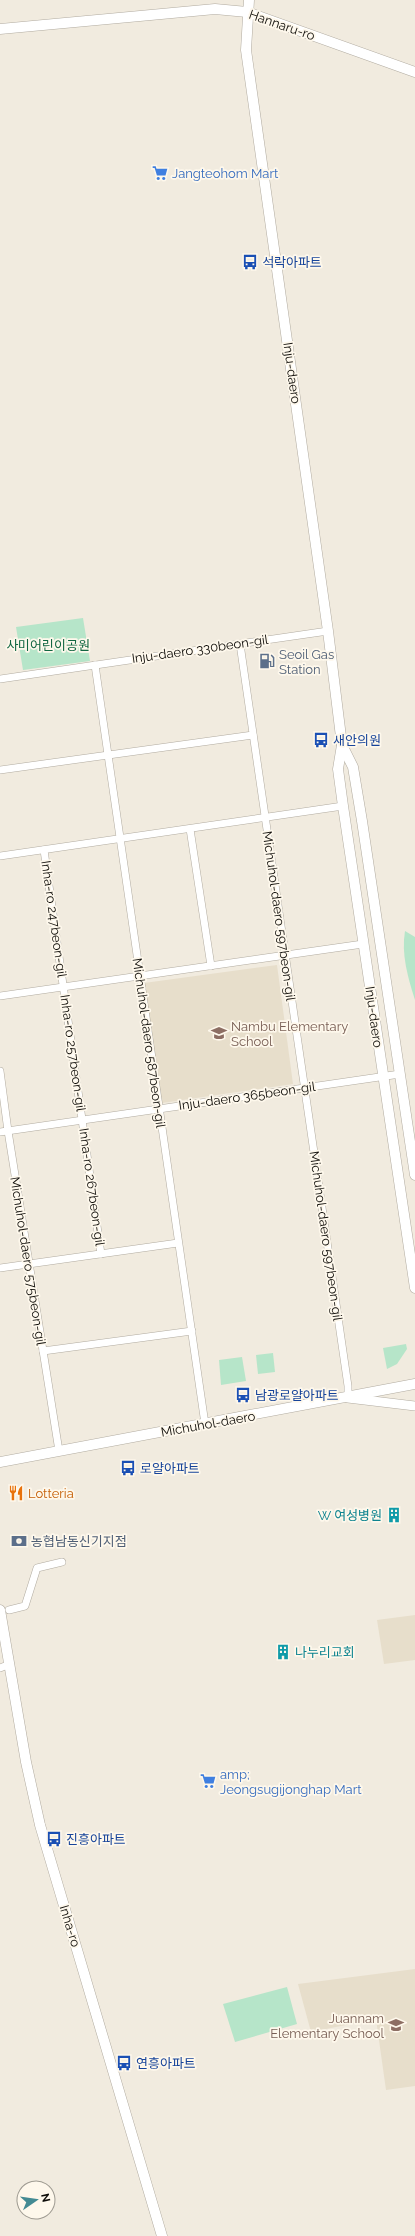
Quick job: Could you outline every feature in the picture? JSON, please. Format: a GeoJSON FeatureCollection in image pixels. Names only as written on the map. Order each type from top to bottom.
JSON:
{"type":"FeatureCollection","features":[{"type":"Feature","properties":{"kind":"main road","name":"Inju-daero"},"geometry":{"type":"LineString","coordinates":[[249,0],[247,12],[246,50],[328,631],[342,745],[354,774],[415,1175]]}},
{"type":"Feature","properties":{"kind":"main road","name":"Hannaru-ro"},"geometry":{"type":"LineString","coordinates":[[0,29],[215,8],[247,12],[415,72]]}},
{"type":"Feature","properties":{"kind":"main road","name":"Inju-daero"},"geometry":{"type":"LineString","coordinates":[[342,745],[338,769],[342,806],[415,1288]]}},
{"type":"Feature","properties":{"kind":"main road","name":"Michuhol-daero"},"geometry":{"type":"LineString","coordinates":[[0,1462],[348,1398],[415,1384]]}},
{"type":"Feature","properties":{"kind":"main road","name":"Inha-ro"},"geometry":{"type":"LineString","coordinates":[[4,1610],[2,1638],[5,1666],[40,1825],[162,2236]]}},
{"type":"Feature","properties":{"kind":"street","name":"Inju-daero 330beon-gil"},"geometry":{"type":"LineString","coordinates":[[0,679],[328,631]]}},
{"type":"Feature","properties":{"kind":"street","name":"Michuhol-daero 597beon-gil"},"geometry":{"type":"LineString","coordinates":[[240,644],[348,1398]]}},
{"type":"Feature","properties":{"kind":"street","name":"Michuhol-daero 587beon-gil"},"geometry":{"type":"LineString","coordinates":[[95,664],[158,1108],[205,1424]]}},
{"type":"Feature","properties":{"kind":"street"},"geometry":{"type":"LineString","coordinates":[[0,770],[253,734]]}},
{"type":"Feature","properties":{"kind":"street"},"geometry":{"type":"LineString","coordinates":[[0,856],[342,806]]}},
{"type":"Feature","properties":{"kind":"street"},"geometry":{"type":"LineString","coordinates":[[190,829],[211,966]]}},
{"type":"Feature","properties":{"kind":"street","name":"Inha-ro 247beon-gil"},"geometry":{"type":"LineString","coordinates":[[44,850],[64,987]]}},
{"type":"Feature","properties":{"kind":"street","name":"Inha-ro 247beon-gil"},"geometry":{"type":"LineString","coordinates":[[0,996],[363,944]]}},
{"type":"Feature","properties":{"kind":"street","name":"Inha-ro 257beon-gil"},"geometry":{"type":"LineString","coordinates":[[64,987],[82,1120]]}},
{"type":"Feature","properties":{"kind":"street","name":"Michuhol-daero 575beon-gil"},"geometry":{"type":"LineString","coordinates":[[0,1071],[4,1131],[29,1264],[59,1451]]}},
{"type":"Feature","properties":{"kind":"street","name":"Inju-daero 365beon-gil"},"geometry":{"type":"LineString","coordinates":[[4,1131],[400,1074]]}},
{"type":"Feature","properties":{"kind":"street","name":"Inha-ro 267beon-gil"},"geometry":{"type":"LineString","coordinates":[[82,1120],[101,1254]]}},
{"type":"Feature","properties":{"kind":"street","name":"Inha-ro 267beon-gil"},"geometry":{"type":"LineString","coordinates":[[0,1268],[178,1243]]}},
{"type":"Feature","properties":{"kind":"street"},"geometry":{"type":"LineString","coordinates":[[42,1351],[192,1331]]}},
{"type":"Feature","properties":{"kind":"street"},"geometry":{"type":"LineString","coordinates":[[348,1398],[415,1406]]}},
{"type":"Feature","properties":{"kind":"street"},"geometry":{"type":"LineString","coordinates":[[4,1610],[25,1606],[37,1568],[62,1562]]}},
{"type":"Feature","properties":{"kind":"shaded area","name":"Nambu Elementary School"},"geometry":{"type":"Polygon","coordinates":[[[277,965],[293,1084],[162,1103],[144,983],[277,965]]]}},
{"type":"Feature","properties":{"kind":"shaded area"},"geometry":{"type":"Polygon","coordinates":[[[415,1615],[415,1660],[384,1664],[377,1620],[415,1615]]]}},
{"type":"Feature","properties":{"kind":"shaded area","name":"Juannam Elementary School"},"geometry":{"type":"Polygon","coordinates":[[[415,1969],[415,2086],[386,2090],[376,2019],[311,2032],[298,1984],[415,1969]]]}},
{"type":"Feature","properties":{"kind":"green space","name":"사미어린이공원"},"geometry":{"type":"Polygon","coordinates":[[[83,618],[90,661],[23,670],[16,627],[83,618]]]}},
{"type":"Feature","properties":{"kind":"green space"},"geometry":{"type":"Polygon","coordinates":[[[405,931],[415,937],[415,1000],[405,957],[405,931]]]}},
{"type":"Feature","properties":{"kind":"green space"},"geometry":{"type":"Polygon","coordinates":[[[406,1344],[407,1349],[397,1364],[387,1369],[383,1348],[406,1344]]]}},
{"type":"Feature","properties":{"kind":"green space"},"geometry":{"type":"Polygon","coordinates":[[[273,1353],[275,1372],[258,1374],[256,1355],[273,1353]]]}},
{"type":"Feature","properties":{"kind":"green space"},"geometry":{"type":"Polygon","coordinates":[[[242,1357],[246,1381],[221,1385],[219,1360],[242,1357]]]}},
{"type":"Feature","properties":{"kind":"green space"},"geometry":{"type":"Polygon","coordinates":[[[287,1987],[297,2024],[235,2042],[223,2004],[287,1987]]]}},
{"type":"Feature","properties":{"kind":"place","name":"Jangteohom Mart"},"geometry":{"type":"Point","coordinates":[160,173]}},
{"type":"Feature","properties":{"kind":"place","name":"석락아파트"},"geometry":{"type":"Point","coordinates":[250,262]}},
{"type":"Feature","properties":{"kind":"place","name":"Seoil Gas Station"},"geometry":{"type":"Point","coordinates":[267,661]}},
{"type":"Feature","properties":{"kind":"place","name":"새안의원"},"geometry":{"type":"Point","coordinates":[321,740]}},
{"type":"Feature","properties":{"kind":"place","name":"Nambu Elementary School"},"geometry":{"type":"Point","coordinates":[219,1033]}},
{"type":"Feature","properties":{"kind":"place","name":"남광로얄아파트"},"geometry":{"type":"Point","coordinates":[243,1395]}},
{"type":"Feature","properties":{"kind":"place","name":"로얄아파트"},"geometry":{"type":"Point","coordinates":[128,1468]}},
{"type":"Feature","properties":{"kind":"place","name":"Lotteria"},"geometry":{"type":"Point","coordinates":[16,1493]}},
{"type":"Feature","properties":{"kind":"place","name":"W 여성병원"},"geometry":{"type":"Point","coordinates":[394,1515]}},
{"type":"Feature","properties":{"kind":"place","name":"농협남동신기지점"},"geometry":{"type":"Point","coordinates":[19,1541]}},
{"type":"Feature","properties":{"kind":"place","name":"나누리교회"},"geometry":{"type":"Point","coordinates":[283,1652]}},
{"type":"Feature","properties":{"kind":"place","name":"amp; Jeongsugijonghap Mart"},"geometry":{"type":"Point","coordinates":[208,1781]}},
{"type":"Feature","properties":{"kind":"place","name":"진흥아파트"},"geometry":{"type":"Point","coordinates":[54,1839]}},
{"type":"Feature","properties":{"kind":"place","name":"Juannam Elementary School"},"geometry":{"type":"Point","coordinates":[396,2025]}},
{"type":"Feature","properties":{"kind":"place","name":"연흥아파트"},"geometry":{"type":"Point","coordinates":[124,2063]}}]}
